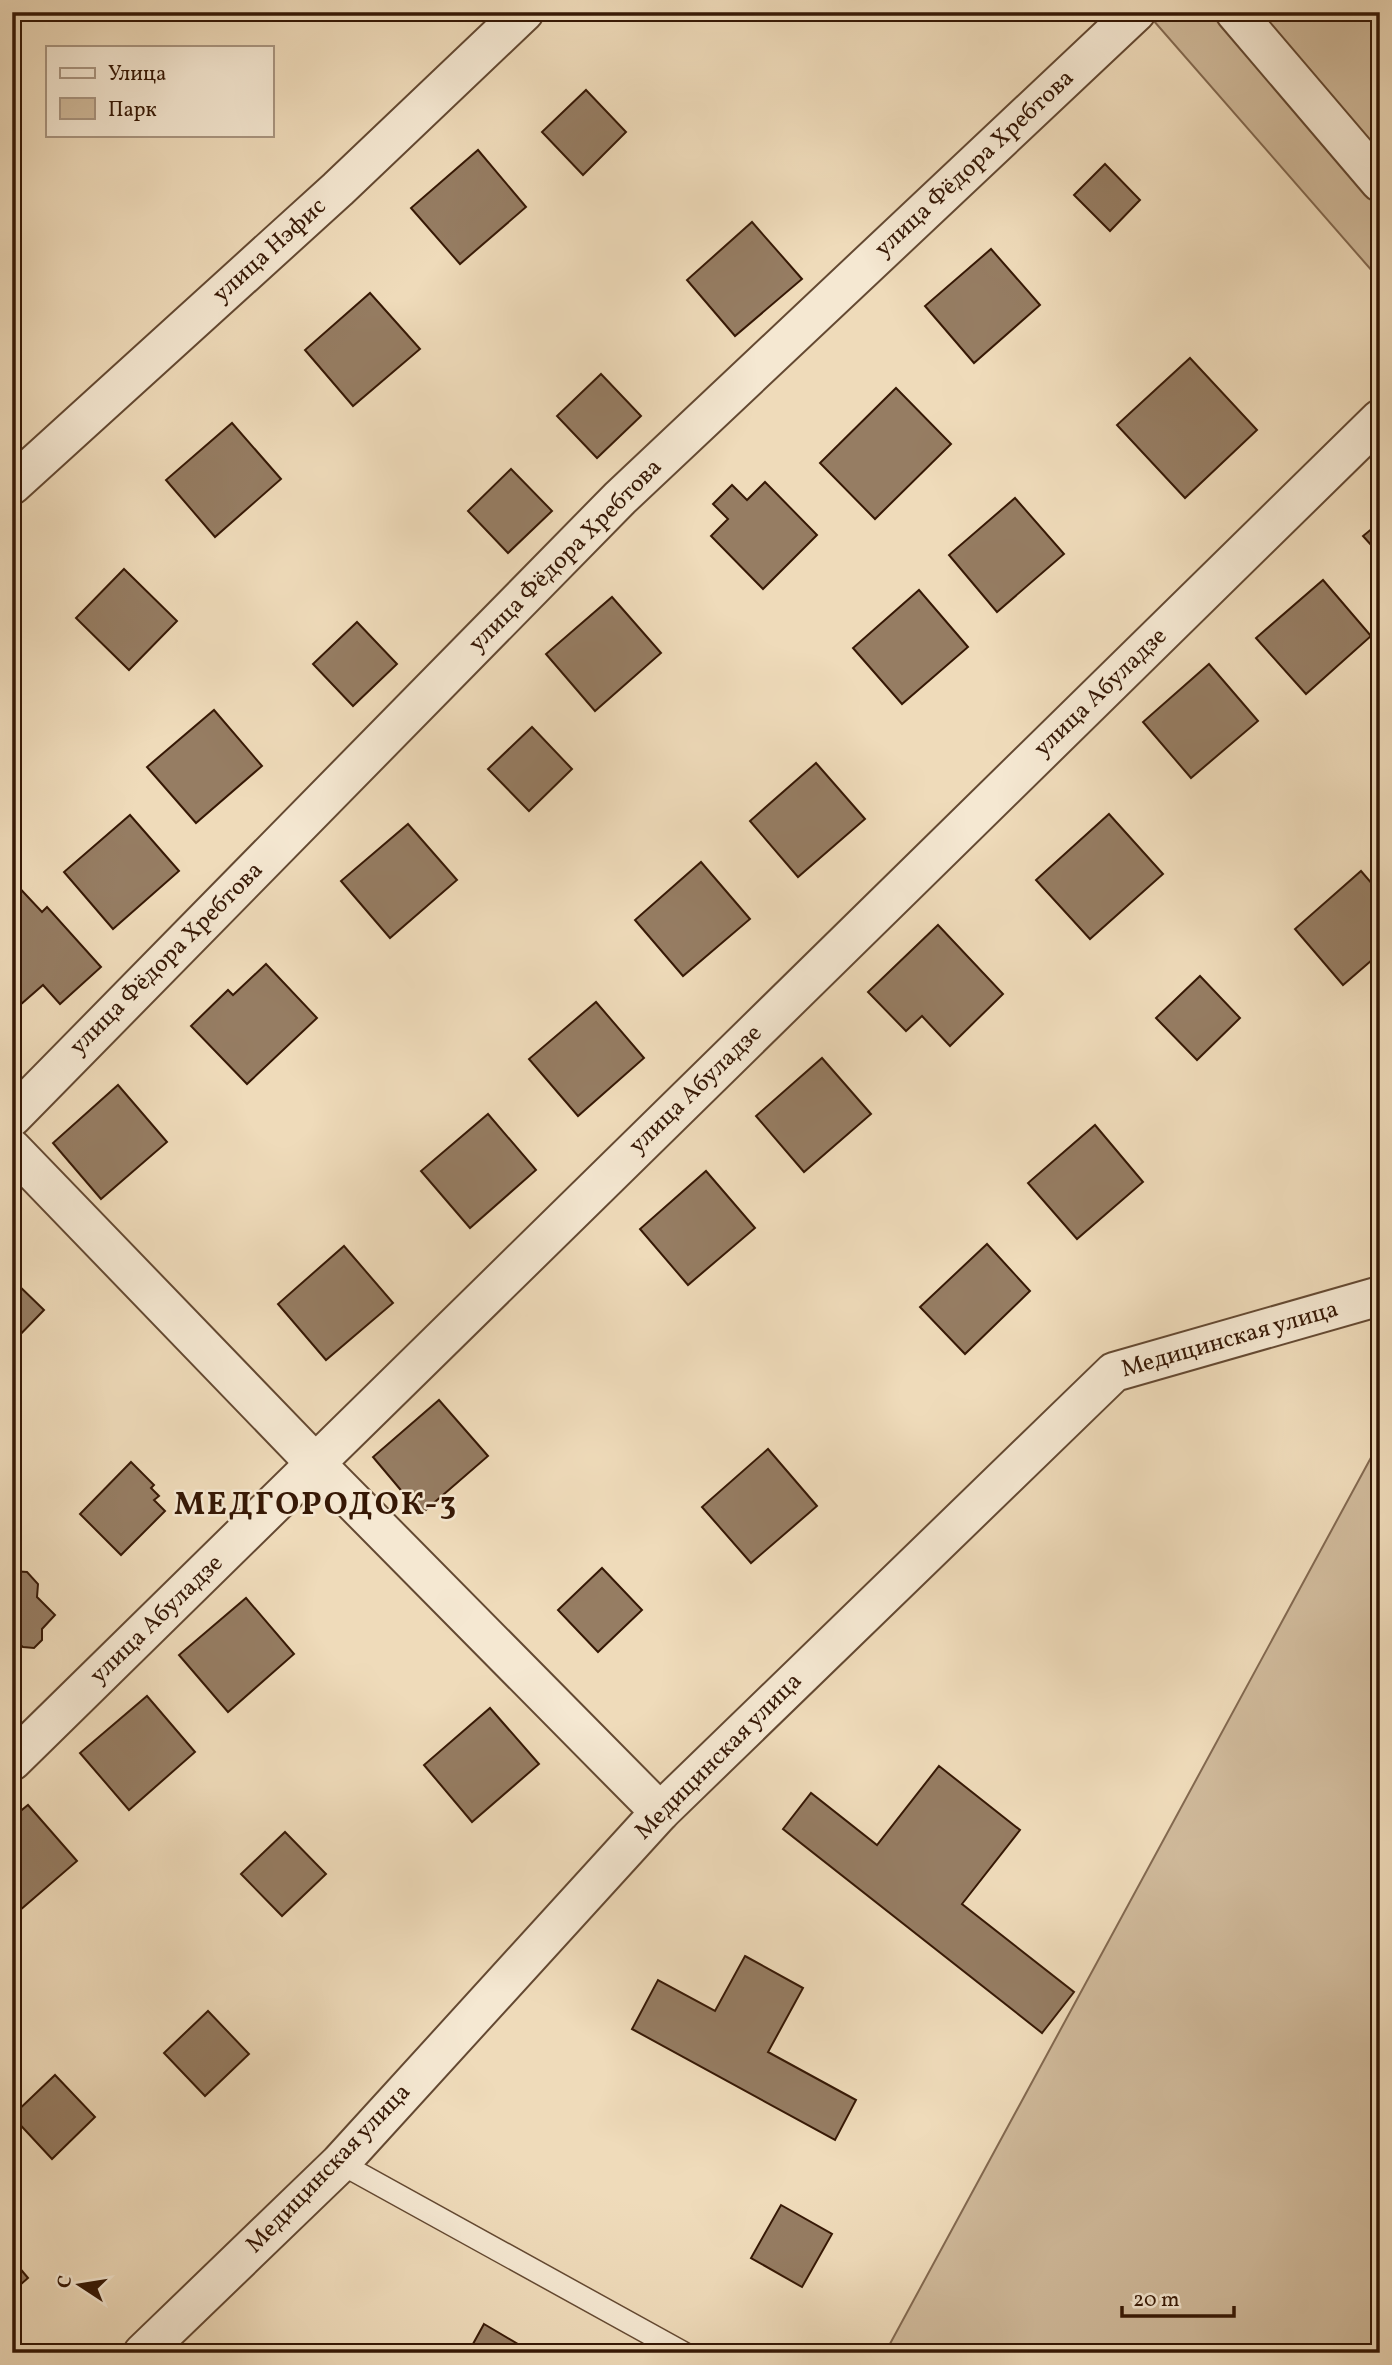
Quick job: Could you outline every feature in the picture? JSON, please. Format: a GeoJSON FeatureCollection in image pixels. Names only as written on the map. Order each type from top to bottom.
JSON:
{"type":"FeatureCollection","features":[{"type":"Feature","properties":{"kind":"street","name":"улица Нэфис"},"geometry":{"type":"LineString","coordinates":[[12,485],[338,190],[524,12]]}},
{"type":"Feature","properties":{"kind":"street","name":"улица Фёдора Хребтова"},"geometry":{"type":"LineString","coordinates":[[12,1117],[620,498],[1136,12]]}},
{"type":"Feature","properties":{"kind":"street"},"geometry":{"type":"LineString","coordinates":[[1235,12],[1380,182]]}},
{"type":"Feature","properties":{"kind":"street","name":"улица Абуладзе"},"geometry":{"type":"LineString","coordinates":[[12,1761],[1380,419]]}},
{"type":"Feature","properties":{"kind":"street"},"geometry":{"type":"LineString","coordinates":[[12,1149],[660,1812]]}},
{"type":"Feature","properties":{"kind":"street","name":"Медицинская улица"},"geometry":{"type":"LineString","coordinates":[[143,2353],[340,2163],[660,1812],[1114,1372],[1380,1296]]}},
{"type":"Feature","properties":{"kind":"lane"},"geometry":{"type":"LineString","coordinates":[[340,2163],[684,2353]]}},
{"type":"Feature","properties":{"kind":"green space"},"geometry":{"type":"Polygon","coordinates":[[[1146,12],[1380,12],[1380,280],[1146,12]]]}},
{"type":"Feature","properties":{"kind":"green space"},"geometry":{"type":"Polygon","coordinates":[[[1380,1441],[1380,2353],[885,2353],[1380,1441]]]}},
{"type":"Feature","properties":{"kind":"building"},"geometry":{"type":"Polygon","coordinates":[[[586,90],[626,132],[583,175],[542,132],[586,90]]]}},
{"type":"Feature","properties":{"kind":"building"},"geometry":{"type":"Polygon","coordinates":[[[478,150],[526,207],[460,264],[411,208],[478,150]]]}},
{"type":"Feature","properties":{"kind":"building"},"geometry":{"type":"Polygon","coordinates":[[[1105,164],[1140,200],[1110,231],[1074,195],[1105,164]]]}},
{"type":"Feature","properties":{"kind":"building"},"geometry":{"type":"Polygon","coordinates":[[[752,222],[802,279],[735,336],[687,280],[752,222]]]}},
{"type":"Feature","properties":{"kind":"building"},"geometry":{"type":"Polygon","coordinates":[[[991,249],[1040,305],[974,363],[925,306],[991,249]]]}},
{"type":"Feature","properties":{"kind":"building"},"geometry":{"type":"Polygon","coordinates":[[[370,293],[420,349],[353,406],[305,350],[370,293]]]}},
{"type":"Feature","properties":{"kind":"building"},"geometry":{"type":"Polygon","coordinates":[[[1190,358],[1257,430],[1185,498],[1117,425],[1190,358]]]}},
{"type":"Feature","properties":{"kind":"building"},"geometry":{"type":"Polygon","coordinates":[[[601,374],[641,416],[597,458],[557,416],[601,374]]]}},
{"type":"Feature","properties":{"kind":"building"},"geometry":{"type":"Polygon","coordinates":[[[896,388],[951,444],[875,519],[820,463],[896,388]]]}},
{"type":"Feature","properties":{"kind":"building"},"geometry":{"type":"Polygon","coordinates":[[[232,423],[281,479],[215,537],[166,480],[232,423]]]}},
{"type":"Feature","properties":{"kind":"building"},"geometry":{"type":"Polygon","coordinates":[[[511,469],[552,511],[508,553],[468,511],[511,469]]]}},
{"type":"Feature","properties":{"kind":"building"},"geometry":{"type":"Polygon","coordinates":[[[765,482],[817,535],[763,589],[711,536],[728,519],[713,504],[732,485],[747,500],[765,482]]]}},
{"type":"Feature","properties":{"kind":"building"},"geometry":{"type":"Polygon","coordinates":[[[1015,498],[1064,554],[997,612],[949,555],[1015,498]]]}},
{"type":"Feature","properties":{"kind":"building"},"geometry":{"type":"Polygon","coordinates":[[[1380,522],[1380,555],[1363,536],[1380,522]]]}},
{"type":"Feature","properties":{"kind":"building"},"geometry":{"type":"Polygon","coordinates":[[[124,569],[177,621],[129,670],[76,618],[124,569]]]}},
{"type":"Feature","properties":{"kind":"building"},"geometry":{"type":"Polygon","coordinates":[[[1323,580],[1371,636],[1306,694],[1256,638],[1323,580]]]}},
{"type":"Feature","properties":{"kind":"building"},"geometry":{"type":"Polygon","coordinates":[[[919,590],[968,647],[902,704],[853,648],[919,590]]]}},
{"type":"Feature","properties":{"kind":"building"},"geometry":{"type":"Polygon","coordinates":[[[612,597],[661,653],[595,711],[546,654],[612,597]]]}},
{"type":"Feature","properties":{"kind":"building"},"geometry":{"type":"Polygon","coordinates":[[[357,622],[397,664],[353,706],[313,664],[357,622]]]}},
{"type":"Feature","properties":{"kind":"building"},"geometry":{"type":"Polygon","coordinates":[[[1209,664],[1258,721],[1191,778],[1143,722],[1209,664]]]}},
{"type":"Feature","properties":{"kind":"building"},"geometry":{"type":"Polygon","coordinates":[[[214,710],[262,766],[196,823],[147,767],[214,710]]]}},
{"type":"Feature","properties":{"kind":"building"},"geometry":{"type":"Polygon","coordinates":[[[532,727],[572,769],[529,811],[488,769],[532,727]]]}},
{"type":"Feature","properties":{"kind":"building"},"geometry":{"type":"Polygon","coordinates":[[[816,763],[865,819],[798,877],[750,821],[816,763]]]}},
{"type":"Feature","properties":{"kind":"building"},"geometry":{"type":"Polygon","coordinates":[[[1109,814],[1163,874],[1090,939],[1036,880],[1109,814]]]}},
{"type":"Feature","properties":{"kind":"building"},"geometry":{"type":"Polygon","coordinates":[[[130,815],[179,871],[113,929],[64,872],[130,815]]]}},
{"type":"Feature","properties":{"kind":"building"},"geometry":{"type":"Polygon","coordinates":[[[408,824],[457,880],[390,938],[341,881],[408,824]]]}},
{"type":"Feature","properties":{"kind":"building"},"geometry":{"type":"Polygon","coordinates":[[[701,862],[750,919],[683,976],[635,920],[701,862]]]}},
{"type":"Feature","properties":{"kind":"building"},"geometry":{"type":"Polygon","coordinates":[[[1361,871],[1380,893],[1380,953],[1343,985],[1295,929],[1361,871]]]}},
{"type":"Feature","properties":{"kind":"building"},"geometry":{"type":"Polygon","coordinates":[[[12,880],[42,912],[47,907],[101,967],[60,1004],[43,985],[12,1012],[12,880]]]}},
{"type":"Feature","properties":{"kind":"building"},"geometry":{"type":"Polygon","coordinates":[[[938,925],[1003,994],[950,1046],[922,1016],[906,1031],[868,992],[938,925]]]}},
{"type":"Feature","properties":{"kind":"building"},"geometry":{"type":"Polygon","coordinates":[[[266,964],[317,1018],[247,1084],[191,1026],[228,990],[233,995],[266,964]]]}},
{"type":"Feature","properties":{"kind":"building"},"geometry":{"type":"Polygon","coordinates":[[[1200,976],[1240,1018],[1197,1060],[1156,1018],[1200,976]]]}},
{"type":"Feature","properties":{"kind":"building"},"geometry":{"type":"Polygon","coordinates":[[[596,1002],[644,1058],[578,1116],[529,1059],[596,1002]]]}},
{"type":"Feature","properties":{"kind":"building"},"geometry":{"type":"Polygon","coordinates":[[[822,1058],[871,1114],[804,1172],[756,1116],[822,1058]]]}},
{"type":"Feature","properties":{"kind":"building"},"geometry":{"type":"Polygon","coordinates":[[[118,1085],[167,1142],[101,1199],[53,1143],[118,1085]]]}},
{"type":"Feature","properties":{"kind":"building"},"geometry":{"type":"Polygon","coordinates":[[[488,1114],[536,1170],[470,1228],[421,1171],[488,1114]]]}},
{"type":"Feature","properties":{"kind":"building"},"geometry":{"type":"Polygon","coordinates":[[[1095,1125],[1143,1182],[1077,1239],[1028,1183],[1095,1125]]]}},
{"type":"Feature","properties":{"kind":"building"},"geometry":{"type":"Polygon","coordinates":[[[706,1171],[755,1228],[688,1285],[640,1229],[706,1171]]]}},
{"type":"Feature","properties":{"kind":"building"},"geometry":{"type":"Polygon","coordinates":[[[987,1244],[1030,1291],[965,1354],[920,1307],[987,1244]]]}},
{"type":"Feature","properties":{"kind":"building"},"geometry":{"type":"Polygon","coordinates":[[[344,1246],[393,1303],[326,1360],[278,1304],[344,1246]]]}},
{"type":"Feature","properties":{"kind":"building"},"geometry":{"type":"Polygon","coordinates":[[[12,1279],[44,1310],[12,1343],[12,1279]]]}},
{"type":"Feature","properties":{"kind":"building"},"geometry":{"type":"Polygon","coordinates":[[[439,1400],[488,1456],[421,1514],[373,1457],[439,1400]]]}},
{"type":"Feature","properties":{"kind":"building"},"geometry":{"type":"Polygon","coordinates":[[[768,1449],[817,1506],[751,1563],[702,1507],[768,1449]]]}},
{"type":"Feature","properties":{"kind":"building"},"geometry":{"type":"Polygon","coordinates":[[[131,1462],[154,1485],[151,1488],[159,1496],[154,1500],[165,1511],[121,1555],[80,1514],[131,1462]]]}},
{"type":"Feature","properties":{"kind":"building"},"geometry":{"type":"Polygon","coordinates":[[[602,1568],[642,1610],[598,1652],[558,1610],[602,1568]]]}},
{"type":"Feature","properties":{"kind":"building"},"geometry":{"type":"Polygon","coordinates":[[[12,1571],[27,1572],[38,1584],[37,1597],[55,1615],[42,1629],[42,1640],[34,1648],[23,1647],[12,1640],[12,1571]]]}},
{"type":"Feature","properties":{"kind":"building"},"geometry":{"type":"Polygon","coordinates":[[[246,1598],[294,1654],[228,1712],[179,1655],[246,1598]]]}},
{"type":"Feature","properties":{"kind":"building"},"geometry":{"type":"Polygon","coordinates":[[[147,1696],[195,1752],[129,1810],[80,1753],[147,1696]]]}},
{"type":"Feature","properties":{"kind":"building"},"geometry":{"type":"Polygon","coordinates":[[[490,1708],[539,1764],[472,1822],[424,1765],[490,1708]]]}},
{"type":"Feature","properties":{"kind":"building"},"geometry":{"type":"Polygon","coordinates":[[[939,1766],[1020,1830],[962,1904],[1074,1992],[1042,2033],[783,1829],[811,1793],[877,1845],[939,1766]]]}},
{"type":"Feature","properties":{"kind":"building"},"geometry":{"type":"Polygon","coordinates":[[[28,1805],[77,1861],[12,1917],[12,1818],[28,1805]]]}},
{"type":"Feature","properties":{"kind":"building"},"geometry":{"type":"Polygon","coordinates":[[[285,1832],[326,1874],[282,1916],[241,1874],[285,1832]]]}},
{"type":"Feature","properties":{"kind":"building"},"geometry":{"type":"Polygon","coordinates":[[[745,1956],[803,1988],[768,2052],[856,2100],[835,2140],[632,2029],[658,1980],[715,2011],[745,1956]]]}},
{"type":"Feature","properties":{"kind":"building"},"geometry":{"type":"Polygon","coordinates":[[[208,2011],[249,2054],[205,2096],[164,2053],[208,2011]]]}},
{"type":"Feature","properties":{"kind":"building"},"geometry":{"type":"Polygon","coordinates":[[[55,2075],[95,2117],[52,2159],[12,2116],[55,2075]]]}},
{"type":"Feature","properties":{"kind":"building"},"geometry":{"type":"Polygon","coordinates":[[[781,2205],[832,2234],[802,2287],[751,2258],[781,2205]]]}},
{"type":"Feature","properties":{"kind":"building"},"geometry":{"type":"Polygon","coordinates":[[[12,2259],[28,2278],[12,2292],[12,2259]]]}},
{"type":"Feature","properties":{"kind":"building"},"geometry":{"type":"Polygon","coordinates":[[[484,2324],[533,2353],[468,2353],[484,2324]]]}},
{"type":"Feature","properties":{"kind":"district","name":"МЕДГОРОДОК-3"},"geometry":{"type":"Point","coordinates":[316,1506]}}]}
